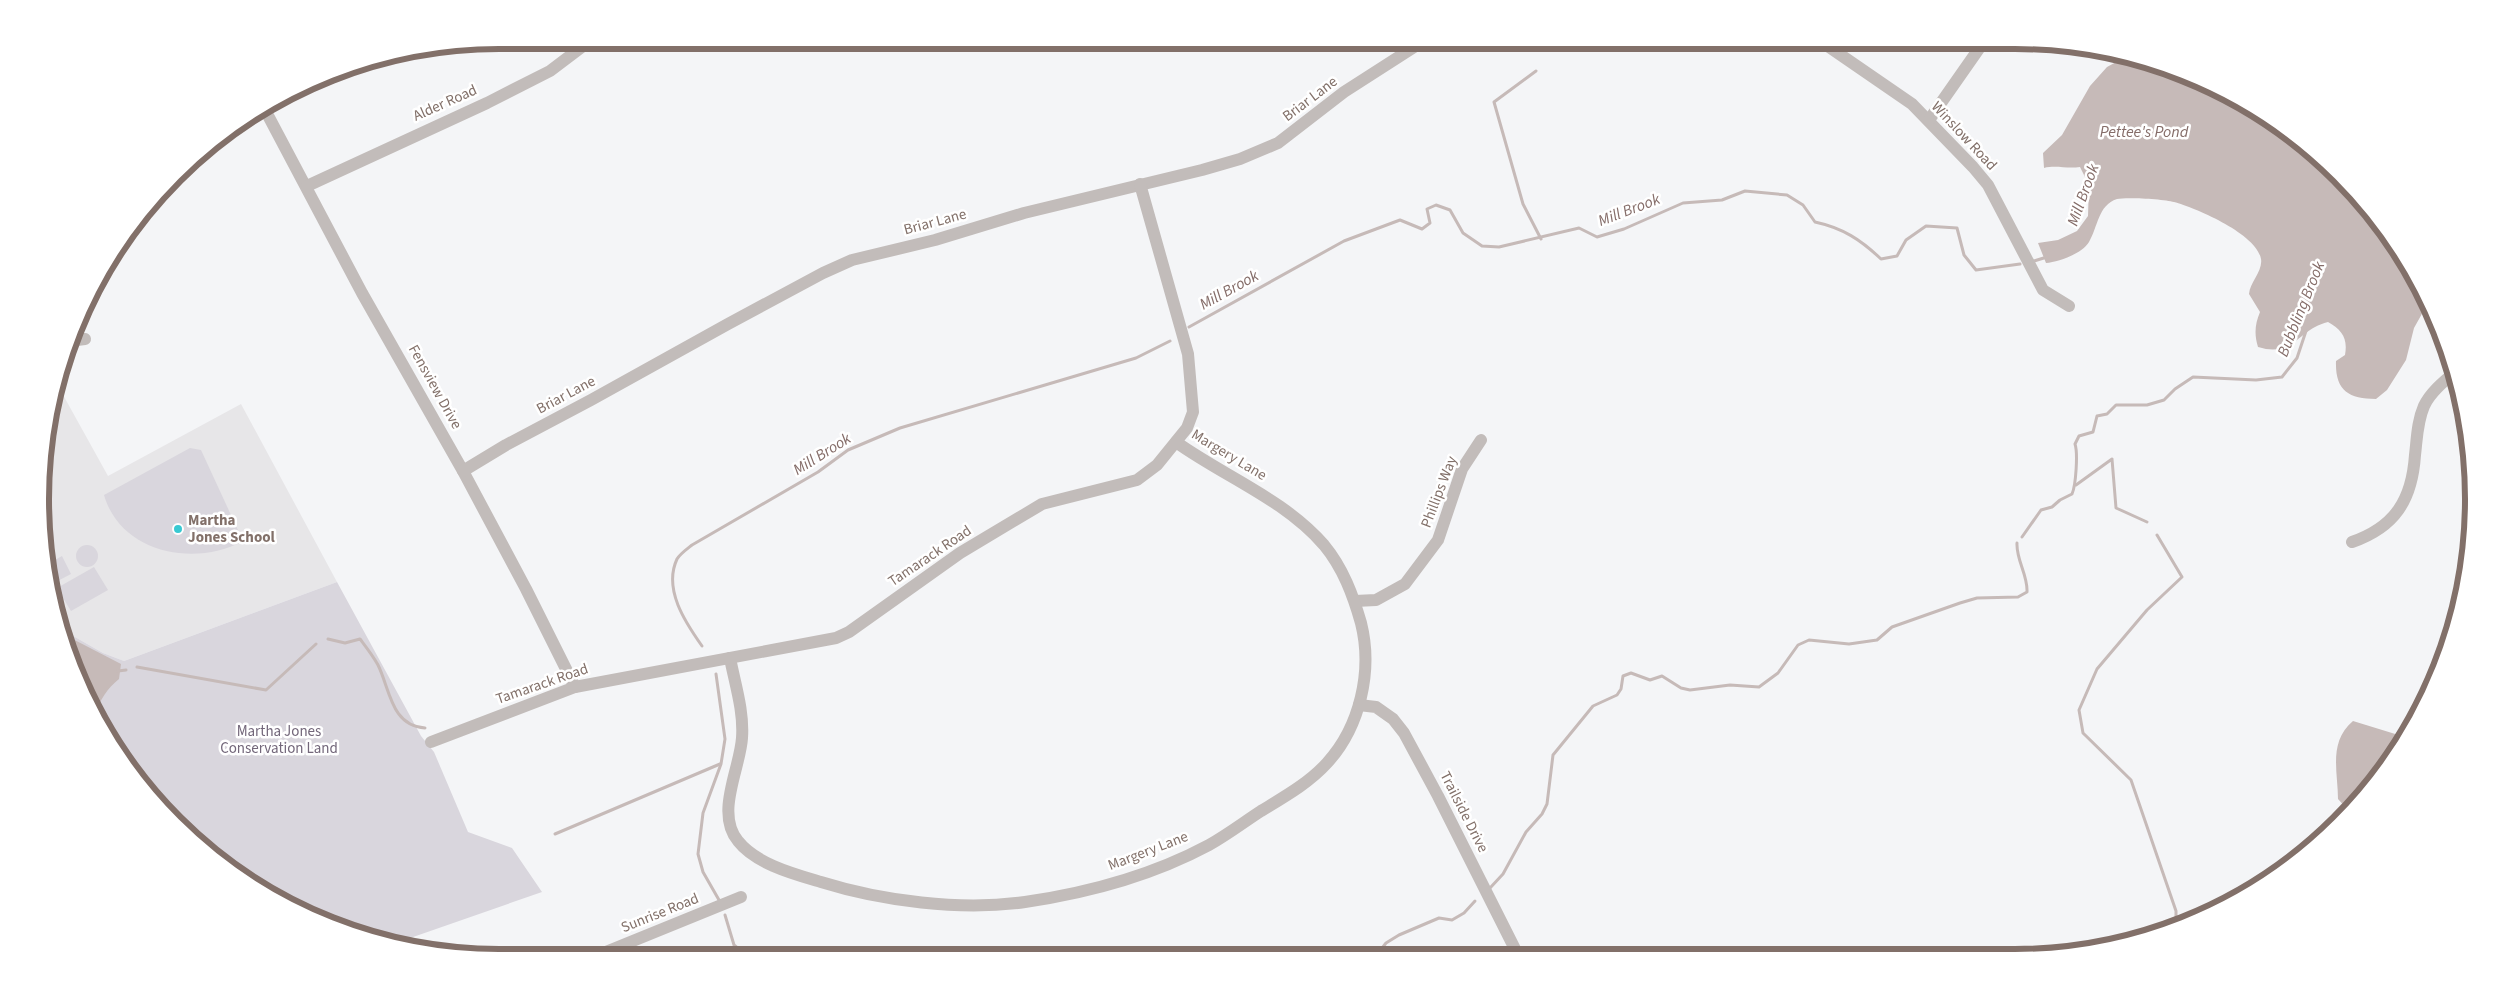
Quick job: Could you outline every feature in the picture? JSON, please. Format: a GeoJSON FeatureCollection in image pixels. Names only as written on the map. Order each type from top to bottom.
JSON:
{"type":"FeatureCollection","features":[{"type":"Feature","properties":{"kind":"street","name":"Alder Road"},"geometry":{"type":"LineString","coordinates":[[306,186],[486,103],[542,75],[578,49]]}},
{"type":"Feature","properties":{"kind":"street","name":"Briar Lane"},"geometry":{"type":"LineString","coordinates":[[463,471],[506,445],[728,324],[823,273],[852,260],[1240,159],[1278,143],[1344,92],[1411,49]]}},
{"type":"Feature","properties":{"kind":"street","name":"Winslow Road"},"geometry":{"type":"LineString","coordinates":[[1832,49],[1912,104],[1929,120],[1988,185],[2043,290],[2069,306]]}},
{"type":"Feature","properties":{"kind":"street"},"geometry":{"type":"LineString","coordinates":[[1929,120],[1979,49]]}},
{"type":"Feature","properties":{"kind":"street","name":"Fensview Drive"},"geometry":{"type":"LineString","coordinates":[[267,113],[362,293],[463,471],[526,589],[575,687]]}},
{"type":"Feature","properties":{"kind":"street","name":"Tamarack Road"},"geometry":{"type":"LineString","coordinates":[[431,742],[575,687],[836,638],[849,632],[960,553],[1042,504],[1137,480],[1157,466],[1187,428],[1193,412],[1188,354],[1140,184]]}},
{"type":"Feature","properties":{"kind":"street"},"geometry":{"type":"LineString","coordinates":[[78,340],[85,339]]}},
{"type":"Feature","properties":{"kind":"street"},"geometry":{"type":"LineString","coordinates":[[2352,542],[2376,532],[2398,512],[2411,485],[2417,430],[2425,404],[2434,391],[2448,377]]}},
{"type":"Feature","properties":{"kind":"street","name":"Phillips Way"},"geometry":{"type":"LineString","coordinates":[[1355,601],[1376,600],[1405,584],[1438,540],[1462,469],[1481,440]]}},
{"type":"Feature","properties":{"kind":"street","name":"Margery Lane"},"geometry":{"type":"LineString","coordinates":[[730,658],[741,712],[742,738],[729,810],[731,828],[745,849],[798,876],[843,889],[933,903],[978,905],[1023,902],[1069,894],[1146,872],[1208,845],[1301,785],[1326,764],[1350,730],[1359,705],[1366,648],[1355,601],[1340,568],[1323,544],[1298,520],[1250,485],[1206,463],[1176,442]]}},
{"type":"Feature","properties":{"kind":"street","name":"Trailside Drive"},"geometry":{"type":"LineString","coordinates":[[1359,705],[1376,707],[1393,719],[1404,733],[1515,949]]}},
{"type":"Feature","properties":{"kind":"street","name":"Sunrise Road"},"geometry":{"type":"LineString","coordinates":[[630,949],[741,897]]}},
{"type":"Feature","properties":{"kind":"shaded area","name":"Martha Jones School"},"geometry":{"type":"Polygon","coordinates":[[[62,392],[108,476],[241,404],[337,582],[124,661],[103,653],[70,634],[57,587],[50,528],[49,499],[53,440],[62,392]]]}},
{"type":"Feature","properties":{"kind":"green space"},"geometry":{"type":"Polygon","coordinates":[[[190,448],[201,450],[243,541],[224,549],[204,553],[162,550],[143,542],[126,531],[113,515],[104,495],[190,448]]]}},
{"type":"Feature","properties":{"kind":"green space"},"geometry":{"type":"Polygon","coordinates":[[[87,545],[95,548],[98,556],[95,564],[87,567],[79,564],[76,556],[79,548],[87,545]]]}},
{"type":"Feature","properties":{"kind":"green space"},"geometry":{"type":"Polygon","coordinates":[[[62,556],[71,574],[56,582],[53,561],[62,556]]]}},
{"type":"Feature","properties":{"kind":"green space"},"geometry":{"type":"Polygon","coordinates":[[[94,567],[108,590],[71,611],[57,588],[94,567]]]}},
{"type":"Feature","properties":{"kind":"green space","name":"Martha Jones Conservation Land"},"geometry":{"type":"Polygon","coordinates":[[[337,582],[421,736],[434,752],[468,832],[512,848],[542,892],[405,940],[382,934],[327,915],[274,889],[202,838],[160,796],[109,724],[83,671],[70,634],[103,653],[124,661],[337,582]]]}},
{"type":"Feature","properties":{"kind":"water","name":"Pettee's Pond"},"geometry":{"type":"Polygon","coordinates":[[[2118,61],[2132,64],[2187,83],[2240,109],[2312,160],[2354,202],[2389,249],[2405,274],[2424,311],[2414,328],[2406,360],[2387,390],[2376,399],[2358,397],[2345,391],[2338,379],[2336,361],[2345,355],[2345,339],[2337,328],[2328,322],[2309,330],[2288,346],[2280,349],[2258,347],[2256,329],[2260,312],[2249,294],[2261,263],[2257,250],[2249,240],[2224,223],[2184,205],[2154,199],[2117,199],[2102,211],[2086,246],[2069,257],[2046,263],[2038,243],[2058,240],[2077,231],[2088,216],[2089,185],[2080,167],[2044,168],[2043,153],[2062,135],[2090,86],[2107,67],[2118,61]]]}},
{"type":"Feature","properties":{"kind":"water"},"geometry":{"type":"Polygon","coordinates":[[[71,638],[121,664],[119,679],[104,695],[99,706],[83,671],[71,638]]]}},
{"type":"Feature","properties":{"kind":"water"},"geometry":{"type":"Polygon","coordinates":[[[2353,721],[2398,735],[2372,773],[2344,806],[2338,799],[2336,758],[2340,738],[2353,721]]]}},
{"type":"Feature","properties":{"kind":"waterway"},"geometry":{"type":"LineString","coordinates":[[1536,71],[1494,102],[1523,204],[1541,239]]}},
{"type":"Feature","properties":{"kind":"waterway","name":"Mill Brook"},"geometry":{"type":"LineString","coordinates":[[1189,327],[1344,241],[1400,220],[1422,229],[1430,223],[1427,209],[1436,205],[1450,210],[1463,233],[1482,246],[1499,247],[1579,228],[1597,237],[1624,229],[1683,203],[1722,200],[1745,191],[1787,195],[1803,205],[1815,222],[1843,231],[1866,246],[1881,259],[1897,256],[1906,240],[1926,226],[1957,228],[1964,255],[1976,270],[2020,264]]}},
{"type":"Feature","properties":{"kind":"waterway","name":"Mill Brook"},"geometry":{"type":"LineString","coordinates":[[2034,261],[2047,257]]}},
{"type":"Feature","properties":{"kind":"waterway","name":"Bubbling Brook"},"geometry":{"type":"LineString","coordinates":[[2022,537],[2041,510],[2052,507],[2060,500],[2072,494],[2076,469],[2075,444],[2079,436],[2093,432],[2097,416],[2107,414],[2116,405],[2147,405],[2164,400],[2175,389],[2193,377],[2256,380],[2282,377],[2297,358],[2306,331]]}},
{"type":"Feature","properties":{"kind":"waterway","name":"Mill Brook"},"geometry":{"type":"LineString","coordinates":[[702,646],[683,616],[674,593],[673,570],[677,559],[692,545],[818,472],[848,450],[900,428],[1136,358],[1170,341]]}},
{"type":"Feature","properties":{"kind":"waterway"},"geometry":{"type":"LineString","coordinates":[[2076,485],[2112,459],[2116,508],[2147,522]]}},
{"type":"Feature","properties":{"kind":"waterway"},"geometry":{"type":"LineString","coordinates":[[2157,535],[2182,577],[2147,610],[2097,669],[2079,710],[2083,733],[2131,780],[2176,911],[2176,919]]}},
{"type":"Feature","properties":{"kind":"waterway","name":"Bubbling Brook"},"geometry":{"type":"LineString","coordinates":[[1490,888],[1503,874],[1526,832],[1542,814],[1547,804],[1553,755],[1593,706],[1617,695],[1621,689],[1623,676],[1631,673],[1650,680],[1662,676],[1681,688],[1690,690],[1730,685],[1759,687],[1778,673],[1798,645],[1809,640],[1849,644],[1877,640],[1892,627],[1960,603],[1977,598],[2018,597],[2027,592],[2017,543]]}},
{"type":"Feature","properties":{"kind":"waterway"},"geometry":{"type":"LineString","coordinates":[[328,639],[345,643],[360,639],[378,665],[398,714],[414,726],[425,728]]}},
{"type":"Feature","properties":{"kind":"waterway"},"geometry":{"type":"LineString","coordinates":[[137,667],[266,690],[316,644]]}},
{"type":"Feature","properties":{"kind":"waterway"},"geometry":{"type":"LineString","coordinates":[[118,671],[126,670]]}},
{"type":"Feature","properties":{"kind":"waterway","name":"Mill Brook"},"geometry":{"type":"LineString","coordinates":[[716,674],[725,739],[721,764],[703,813],[698,854],[703,872],[719,900]]}},
{"type":"Feature","properties":{"kind":"waterway"},"geometry":{"type":"LineString","coordinates":[[555,834],[720,764]]}},
{"type":"Feature","properties":{"kind":"waterway","name":"Bubbling Brook"},"geometry":{"type":"LineString","coordinates":[[1381,949],[1386,943],[1399,935],[1439,918],[1452,920],[1464,913],[1475,901]]}},
{"type":"Feature","properties":{"kind":"waterway","name":"Mill Brook"},"geometry":{"type":"LineString","coordinates":[[725,915],[734,945],[739,949]]}},
{"type":"Feature","properties":{"kind":"place","name":"Martha Jones School"},"geometry":{"type":"Point","coordinates":[178,529]}}]}
